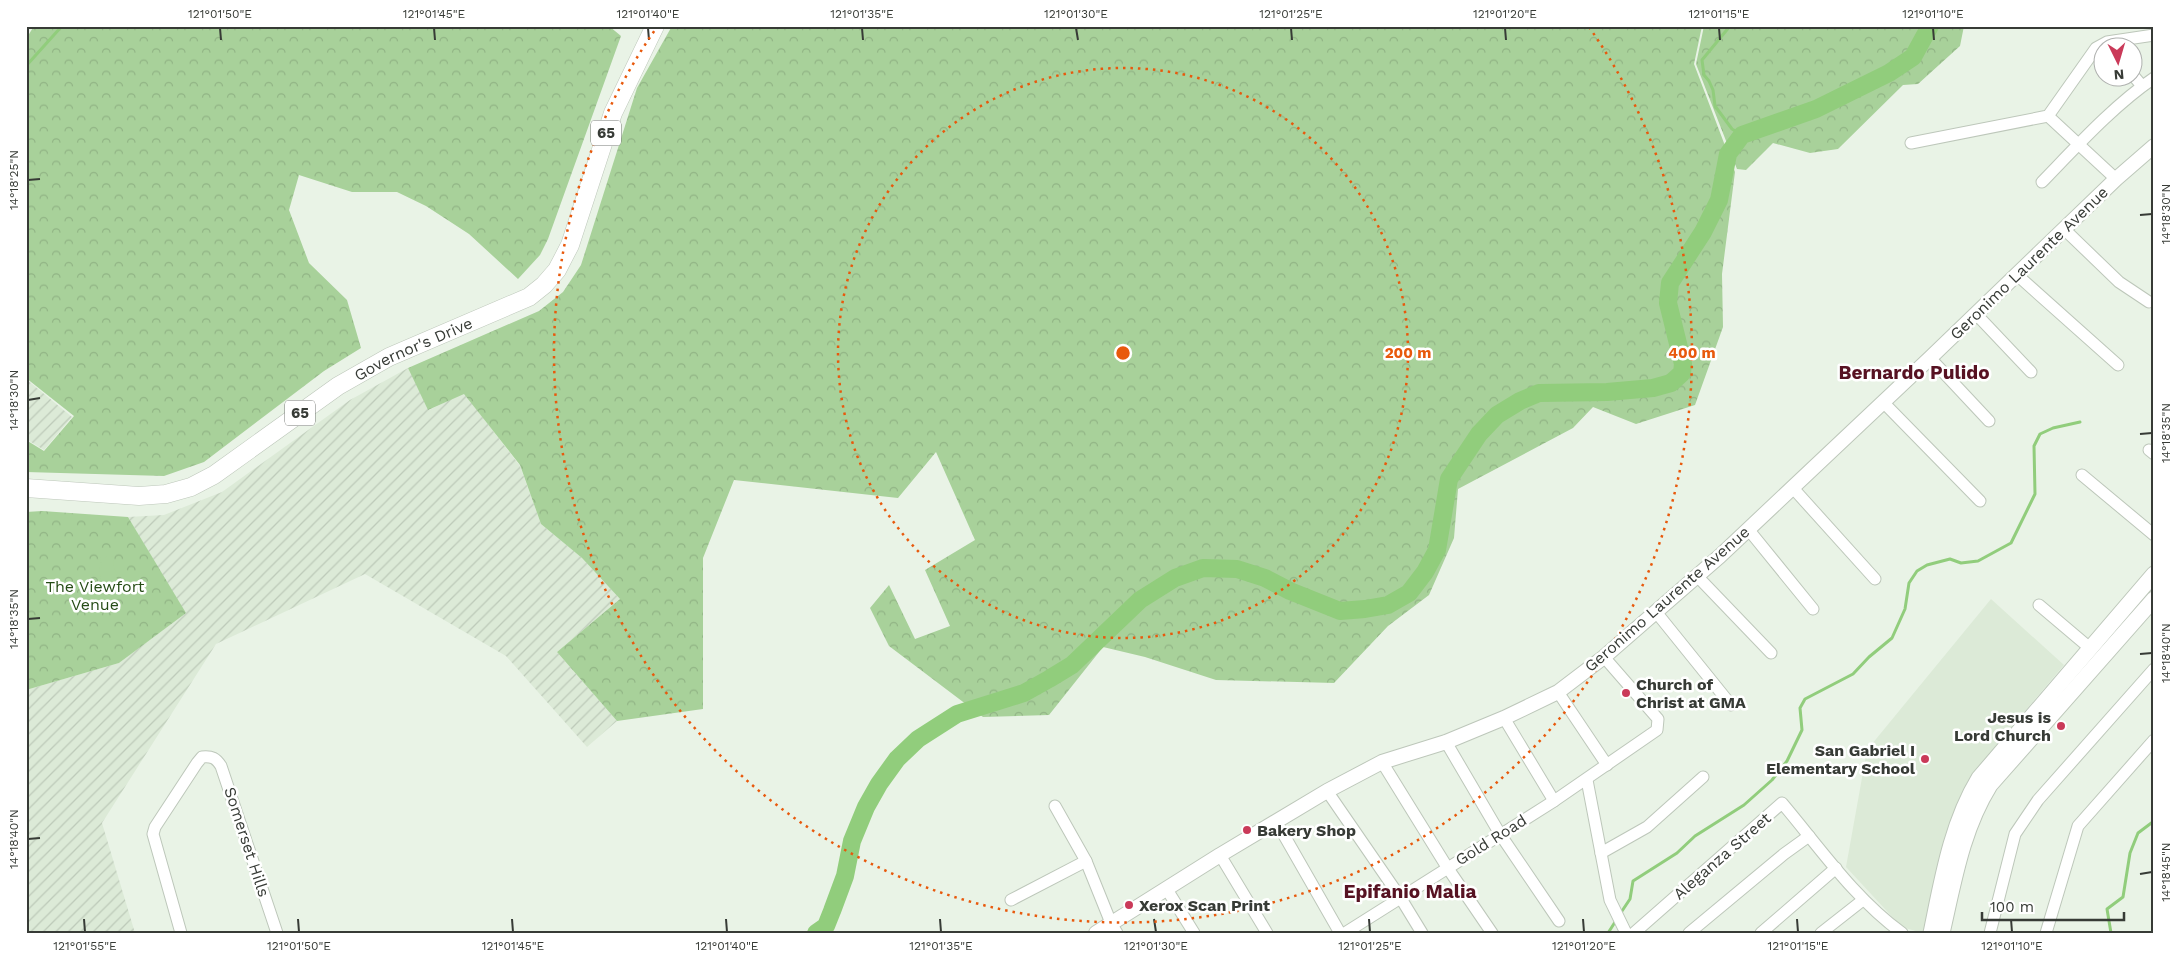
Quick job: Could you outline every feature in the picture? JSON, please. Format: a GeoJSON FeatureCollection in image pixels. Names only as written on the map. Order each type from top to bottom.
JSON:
{"type":"FeatureCollection","features":[{"type":"Feature","properties":{"kind":"highway","name":"Governor's Drive"},"geometry":{"type":"LineString","coordinates":[[26,488],[139,496],[166,494],[191,487],[214,475],[338,386],[389,357],[529,297],[558,270],[570,245],[613,113],[655,26]]}},
{"type":"Feature","properties":{"kind":"main road"},"geometry":{"type":"LineString","coordinates":[[1942,933],[1965,836],[1972,815],[1990,784],[2146,600],[2154,574]]}},
{"type":"Feature","properties":{"kind":"main road"},"geometry":{"type":"LineString","coordinates":[[1931,933],[1950,849],[1970,793],[1979,778],[2090,649],[2146,600]]}},
{"type":"Feature","properties":{"kind":"street"},"geometry":{"type":"LineString","coordinates":[[2141,38],[2154,35]]}},
{"type":"Feature","properties":{"kind":"street"},"geometry":{"type":"LineString","coordinates":[[1911,143],[2048,116],[2092,51]]}},
{"type":"Feature","properties":{"kind":"street"},"geometry":{"type":"LineString","coordinates":[[2142,86],[2154,78]]}},
{"type":"Feature","properties":{"kind":"street"},"geometry":{"type":"LineString","coordinates":[[2042,182],[2079,144],[2140,88]]}},
{"type":"Feature","properties":{"kind":"street"},"geometry":{"type":"LineString","coordinates":[[2048,116],[2116,179]]}},
{"type":"Feature","properties":{"kind":"street","name":"Geronimo Laurente Avenue"},"geometry":{"type":"LineString","coordinates":[[1096,933],[1114,928],[1166,888],[1277,823],[1327,791],[1382,762],[1446,742],[1504,718],[1558,692],[1604,657],[1697,576],[1884,402],[2116,179],[2154,146]]}},
{"type":"Feature","properties":{"kind":"street"},"geometry":{"type":"LineString","coordinates":[[2064,229],[2119,282],[2149,302]]}},
{"type":"Feature","properties":{"kind":"street"},"geometry":{"type":"LineString","coordinates":[[2016,274],[2118,365]]}},
{"type":"Feature","properties":{"kind":"street"},"geometry":{"type":"LineString","coordinates":[[1976,314],[2030,372]]}},
{"type":"Feature","properties":{"kind":"street"},"geometry":{"type":"LineString","coordinates":[[1930,358],[1989,421]]}},
{"type":"Feature","properties":{"kind":"street"},"geometry":{"type":"LineString","coordinates":[[1884,402],[1980,501]]}},
{"type":"Feature","properties":{"kind":"street"},"geometry":{"type":"LineString","coordinates":[[2082,475],[2154,535]]}},
{"type":"Feature","properties":{"kind":"street"},"geometry":{"type":"LineString","coordinates":[[1792,487],[1875,579]]}},
{"type":"Feature","properties":{"kind":"street"},"geometry":{"type":"LineString","coordinates":[[1748,529],[1813,609]]}},
{"type":"Feature","properties":{"kind":"street"},"geometry":{"type":"LineString","coordinates":[[1697,576],[1771,653]]}},
{"type":"Feature","properties":{"kind":"street"},"geometry":{"type":"LineString","coordinates":[[2039,605],[2090,649]]}},
{"type":"Feature","properties":{"kind":"street"},"geometry":{"type":"LineString","coordinates":[[1656,612],[1731,705]]}},
{"type":"Feature","properties":{"kind":"street"},"geometry":{"type":"LineString","coordinates":[[1558,692],[1607,765],[1657,730],[1658,719],[1604,657]]}},
{"type":"Feature","properties":{"kind":"street"},"geometry":{"type":"LineString","coordinates":[[1990,933],[2015,834],[2038,800],[2154,669]]}},
{"type":"Feature","properties":{"kind":"street"},"geometry":{"type":"LineString","coordinates":[[1504,718],[1554,801]]}},
{"type":"Feature","properties":{"kind":"street"},"geometry":{"type":"LineString","coordinates":[[2046,933],[2078,826],[2154,740]]}},
{"type":"Feature","properties":{"kind":"street"},"geometry":{"type":"LineString","coordinates":[[1446,742],[1500,834],[1559,920]]}},
{"type":"Feature","properties":{"kind":"street","name":"Somerset Hills"},"geometry":{"type":"LineString","coordinates":[[181,933],[153,834],[155,827],[197,763],[202,757],[210,756],[216,759],[221,766],[277,933]]}},
{"type":"Feature","properties":{"kind":"street"},"geometry":{"type":"LineString","coordinates":[[1382,762],[1447,867],[1492,933]]}},
{"type":"Feature","properties":{"kind":"street","name":"Gold Road"},"geometry":{"type":"LineString","coordinates":[[1345,933],[1587,780],[1607,765]]}},
{"type":"Feature","properties":{"kind":"street"},"geometry":{"type":"LineString","coordinates":[[1601,853],[1647,827],[1703,777]]}},
{"type":"Feature","properties":{"kind":"street"},"geometry":{"type":"LineString","coordinates":[[1587,780],[1610,900],[1626,933]]}},
{"type":"Feature","properties":{"kind":"street"},"geometry":{"type":"LineString","coordinates":[[1327,791],[1400,897],[1422,933]]}},
{"type":"Feature","properties":{"kind":"street","name":"Aleganza Street"},"geometry":{"type":"LineString","coordinates":[[1634,933],[1782,803],[1863,900],[1879,916],[1902,933]]}},
{"type":"Feature","properties":{"kind":"street"},"geometry":{"type":"LineString","coordinates":[[1055,806],[1086,861],[1114,928]]}},
{"type":"Feature","properties":{"kind":"street"},"geometry":{"type":"LineString","coordinates":[[1277,823],[1340,933]]}},
{"type":"Feature","properties":{"kind":"street"},"geometry":{"type":"LineString","coordinates":[[1689,933],[1784,854],[1810,836]]}},
{"type":"Feature","properties":{"kind":"street"},"geometry":{"type":"LineString","coordinates":[[1220,855],[1267,933]]}},
{"type":"Feature","properties":{"kind":"street"},"geometry":{"type":"LineString","coordinates":[[1011,900],[1086,861]]}},
{"type":"Feature","properties":{"kind":"street"},"geometry":{"type":"LineString","coordinates":[[1761,933],[1836,868]]}},
{"type":"Feature","properties":{"kind":"street"},"geometry":{"type":"LineString","coordinates":[[1166,888],[1194,933]]}},
{"type":"Feature","properties":{"kind":"street"},"geometry":{"type":"LineString","coordinates":[[1821,933],[1863,900]]}},
{"type":"Feature","properties":{"kind":"shaded area"},"geometry":{"type":"Polygon","coordinates":[[[408,368],[429,410],[464,393],[520,466],[541,524],[582,558],[620,599],[557,652],[617,721],[587,747],[506,656],[365,574],[216,644],[102,823],[135,933],[26,933],[26,690],[119,663],[185,613],[128,517],[164,515],[222,492],[350,400],[408,368]]]}},
{"type":"Feature","properties":{"kind":"shaded area"},"geometry":{"type":"Polygon","coordinates":[[[26,379],[72,417],[44,450],[26,439],[26,379]]]}},
{"type":"Feature","properties":{"kind":"shaded area","name":"San Gabriel I Elementary School"},"geometry":{"type":"Polygon","coordinates":[[[1991,599],[2064,665],[1997,744],[1968,783],[1954,818],[1923,933],[1905,928],[1897,922],[1846,867],[1867,750],[1991,599]]]}},
{"type":"Feature","properties":{"kind":"green space"},"geometry":{"type":"Polygon","coordinates":[[[34,26],[609,26],[621,36],[548,239],[540,255],[518,279],[469,234],[426,206],[397,192],[352,192],[299,175],[289,210],[309,263],[347,300],[361,348],[324,371],[204,462],[164,476],[26,472],[26,440],[44,451],[74,416],[26,378],[26,39],[34,26]]]}},
{"type":"Feature","properties":{"kind":"green space"},"geometry":{"type":"Polygon","coordinates":[[[672,26],[1702,26],[1694,64],[1735,172],[1722,274],[1723,327],[1695,405],[1636,424],[1593,407],[1573,428],[1458,489],[1454,538],[1429,595],[1388,626],[1334,683],[1216,680],[1145,657],[1103,647],[1049,715],[983,717],[889,646],[870,608],[889,585],[915,639],[950,626],[925,570],[975,540],[936,452],[898,498],[734,480],[703,558],[703,709],[617,721],[557,652],[620,599],[582,558],[541,524],[520,465],[464,394],[428,410],[408,368],[539,311],[563,292],[581,265],[637,88],[672,26]]]}},
{"type":"Feature","properties":{"kind":"green space"},"geometry":{"type":"Polygon","coordinates":[[[1704,26],[1964,26],[1960,46],[1918,84],[1903,85],[1838,149],[1810,153],[1773,143],[1746,170],[1737,169],[1696,64],[1704,26]]]}},
{"type":"Feature","properties":{"kind":"green space","name":"The Viewfort Venue"},"geometry":{"type":"Polygon","coordinates":[[[42,511],[128,517],[186,613],[119,663],[26,690],[26,512],[42,511]]]}},
{"type":"Feature","properties":{"kind":"green space"},"geometry":{"type":"Polygon","coordinates":[[[112,556],[118,584],[102,587],[99,568],[102,567],[100,558],[112,556]]]}},
{"type":"Feature","properties":{"kind":"waterway"},"geometry":{"type":"LineString","coordinates":[[26,66],[62,26]]}},
{"type":"Feature","properties":{"kind":"waterway"},"geometry":{"type":"LineString","coordinates":[[1730,26],[1702,60],[1704,75],[1713,90],[1715,106],[1732,129],[1742,135]]}},
{"type":"Feature","properties":{"kind":"waterway"},"geometry":{"type":"LineString","coordinates":[[816,933],[826,926],[832,911],[845,876],[852,841],[866,807],[879,784],[897,759],[918,739],[957,714],[1024,693],[1049,679],[1072,665],[1140,600],[1175,578],[1203,568],[1237,569],[1265,578],[1290,591],[1340,611],[1388,605],[1409,593],[1425,572],[1437,550],[1449,479],[1479,434],[1497,415],[1520,401],[1539,393],[1607,392],[1653,388],[1671,383],[1682,373],[1683,364],[1668,303],[1670,283],[1703,232],[1719,200],[1728,154],[1742,135],[1816,109],[1889,73],[1913,57],[1930,26]]}},
{"type":"Feature","properties":{"kind":"waterway"},"geometry":{"type":"LineString","coordinates":[[1620,914],[1630,899],[1633,881],[1677,853],[1695,836],[1744,805],[1772,780],[1787,761],[1802,730],[1800,708],[1805,699],[1853,674],[1869,657],[1892,638],[1905,609],[1909,583],[1917,571],[1927,565],[1950,559],[1961,563],[1978,561],[2011,543],[2035,494],[2034,446],[2040,434],[2053,428],[2080,422]]}},
{"type":"Feature","properties":{"kind":"waterway"},"geometry":{"type":"LineString","coordinates":[[2111,933],[2107,909],[2123,897],[2130,853],[2138,833],[2154,821]]}},
{"type":"Feature","properties":{"kind":"waterway"},"geometry":{"type":"LineString","coordinates":[[1608,933],[1617,919]]}},
{"type":"Feature","properties":{"kind":"place","name":"Church of Christ at GMA"},"geometry":{"type":"Point","coordinates":[1626,693]}},
{"type":"Feature","properties":{"kind":"place","name":"Jesus is Lord Church"},"geometry":{"type":"Point","coordinates":[2061,726]}},
{"type":"Feature","properties":{"kind":"place","name":"San Gabriel I Elementary School"},"geometry":{"type":"Point","coordinates":[1925,759]}},
{"type":"Feature","properties":{"kind":"place","name":"Bakery Shop"},"geometry":{"type":"Point","coordinates":[1247,830]}},
{"type":"Feature","properties":{"kind":"place","name":"Xerox Scan Print"},"geometry":{"type":"Point","coordinates":[1129,905]}},
{"type":"Feature","properties":{"kind":"district","name":"Bernardo Pulido"},"geometry":{"type":"Point","coordinates":[1914,372]}},
{"type":"Feature","properties":{"kind":"district","name":"Epifanio Malia"},"geometry":{"type":"Point","coordinates":[1410,891]}}]}
